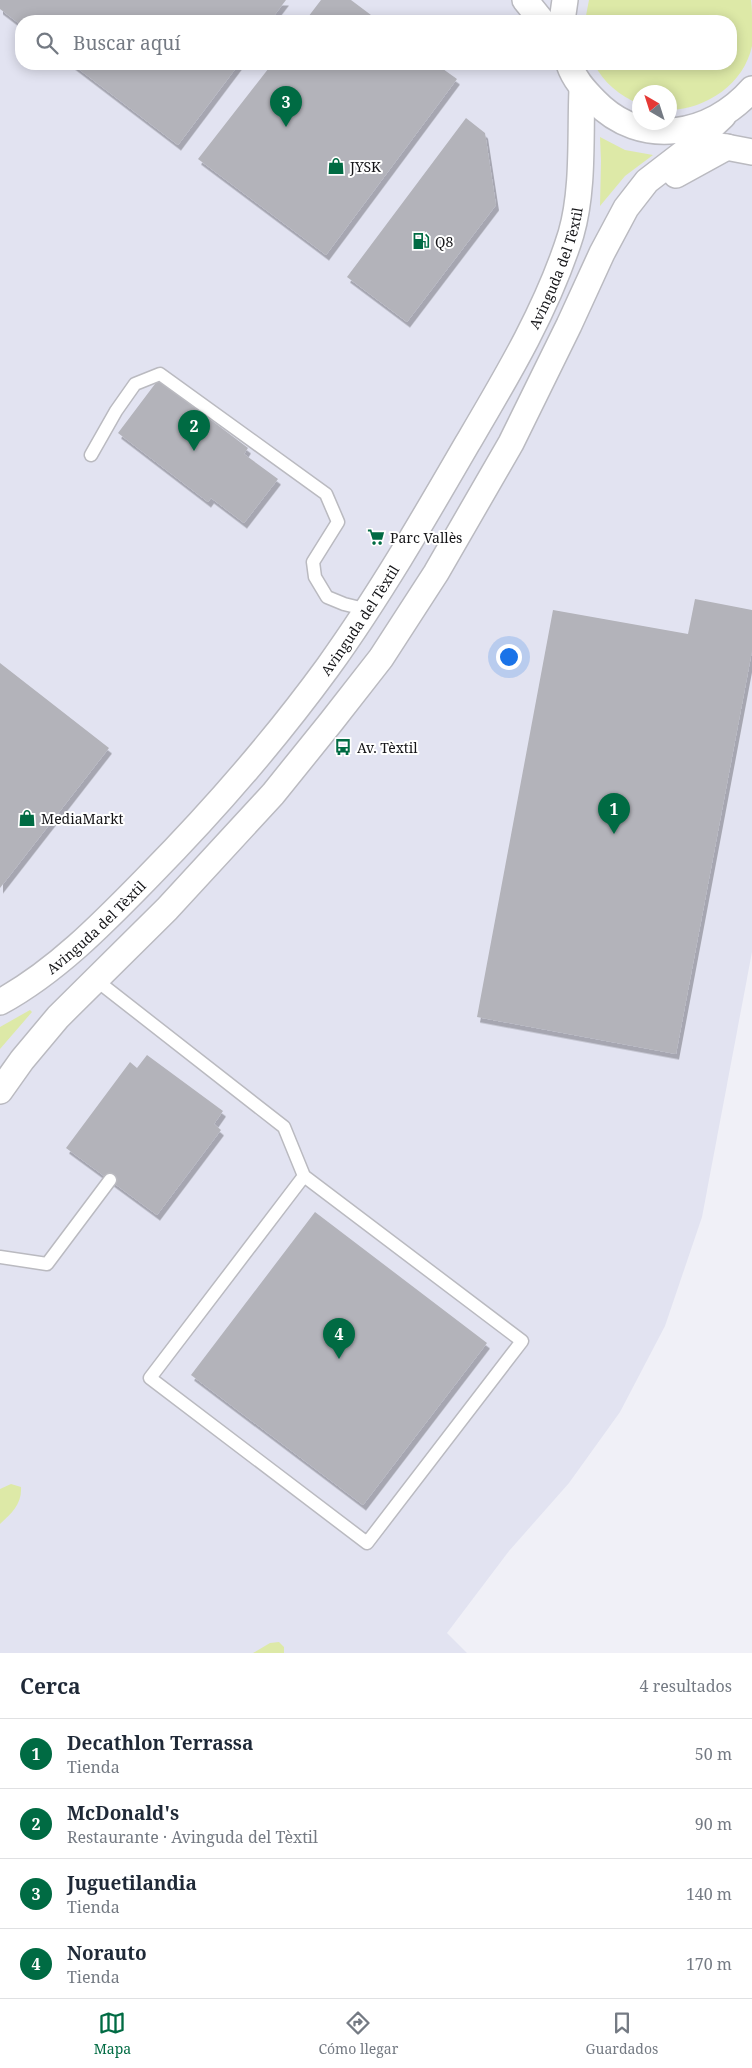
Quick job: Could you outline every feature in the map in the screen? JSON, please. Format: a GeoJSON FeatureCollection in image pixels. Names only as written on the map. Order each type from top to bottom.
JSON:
{"type":"FeatureCollection","features":[{"type":"Feature","properties":{"kind":"street"},"geometry":{"type":"LineString","coordinates":[[525,0],[537,15]]}},
{"type":"Feature","properties":{"kind":"street"},"geometry":{"type":"LineString","coordinates":[[563,15],[565,0]]}},
{"type":"Feature","properties":{"kind":"street"},"geometry":{"type":"LineString","coordinates":[[572,70],[582,89],[603,110],[630,125],[696,142],[752,152]]}},
{"type":"Feature","properties":{"kind":"street","name":"Avinguda del Tèxtil"},"geometry":{"type":"LineString","coordinates":[[0,1002],[17,993],[68,953],[118,908],[185,840],[283,726],[368,610],[405,552],[481,421],[530,331],[564,254],[575,215],[578,195],[582,89]]}},
{"type":"Feature","properties":{"kind":"street"},"geometry":{"type":"LineString","coordinates":[[0,1091],[22,1060],[58,1017],[167,909],[273,794],[381,658],[436,572],[511,443],[626,208],[648,181],[696,142],[722,116],[740,103],[752,89]]}},
{"type":"Feature","properties":{"kind":"street"},"geometry":{"type":"LineString","coordinates":[[659,131],[688,129],[703,125],[722,116]]}},
{"type":"Feature","properties":{"kind":"street"},"geometry":{"type":"LineString","coordinates":[[635,198],[648,194],[685,169],[727,147]]}},
{"type":"Feature","properties":{"kind":"lane"},"geometry":{"type":"LineString","coordinates":[[92,455],[116,411],[135,384],[160,374],[326,494],[338,522],[313,562],[315,577],[327,596],[344,604],[368,610]]}},
{"type":"Feature","properties":{"kind":"lane"},"geometry":{"type":"LineString","coordinates":[[96,980],[284,1127],[304,1176],[522,1341],[367,1543],[150,1378],[304,1176]]}},
{"type":"Feature","properties":{"kind":"lane"},"geometry":{"type":"LineString","coordinates":[[0,1257],[46,1264],[110,1180]]}},
{"type":"Feature","properties":{"kind":"shaded area","name":"Parc Vallès"},"geometry":{"type":"Polygon","coordinates":[[[0,0],[752,0],[752,952],[702,1217],[665,1326],[620,1412],[569,1483],[509,1551],[447,1633],[467,1653],[0,1653],[0,0]]]}},
{"type":"Feature","properties":{"kind":"green space"},"geometry":{"type":"Polygon","coordinates":[[[589,0],[751,0],[752,46],[748,60],[741,72],[722,92],[697,105],[677,110],[677,85],[632,85],[632,100],[613,88],[598,70],[737,70],[737,15],[586,15],[589,0]]]}},
{"type":"Feature","properties":{"kind":"green space"},"geometry":{"type":"Polygon","coordinates":[[[600,137],[625,150],[653,155],[625,176],[600,206],[601,161],[600,137]]]}},
{"type":"Feature","properties":{"kind":"green space"},"geometry":{"type":"Polygon","coordinates":[[[30,1010],[32,1012],[0,1049],[0,1027],[30,1010]]]}},
{"type":"Feature","properties":{"kind":"green space"},"geometry":{"type":"Polygon","coordinates":[[[11,1484],[21,1487],[20,1498],[12,1512],[0,1524],[0,1489],[11,1484]]]}},
{"type":"Feature","properties":{"kind":"green space"},"geometry":{"type":"Polygon","coordinates":[[[279,1642],[284,1647],[284,1653],[253,1653],[270,1643],[279,1642]]]}},
{"type":"Feature","properties":{"kind":"building"},"geometry":{"type":"Polygon","coordinates":[[[0,0],[286,0],[275,15],[15,15],[15,20],[0,9],[0,0]]]}},
{"type":"Feature","properties":{"kind":"building"},"geometry":{"type":"Polygon","coordinates":[[[321,0],[351,0],[371,15],[310,15],[321,0]]]}},
{"type":"Feature","properties":{"kind":"building"},"geometry":{"type":"Polygon","coordinates":[[[80,70],[234,70],[178,145],[80,70]]]}},
{"type":"Feature","properties":{"kind":"building"},"geometry":{"type":"Polygon","coordinates":[[[267,70],[444,70],[457,79],[326,255],[198,159],[267,70]]]}},
{"type":"Feature","properties":{"kind":"building","name":"Q8"},"geometry":{"type":"Polygon","coordinates":[[[466,118],[485,133],[496,205],[407,322],[347,277],[466,118]]]}},
{"type":"Feature","properties":{"kind":"building"},"geometry":{"type":"Polygon","coordinates":[[[158,380],[248,448],[244,454],[278,479],[244,523],[211,498],[208,502],[118,433],[158,380]]]}},
{"type":"Feature","properties":{"kind":"building"},"geometry":{"type":"Polygon","coordinates":[[[695,599],[752,610],[752,651],[676,1054],[477,1017],[553,610],[688,634],[695,599]]]}},
{"type":"Feature","properties":{"kind":"building","name":"MediaMarkt"},"geometry":{"type":"Polygon","coordinates":[[[0,663],[109,748],[0,888],[0,663]]]}},
{"type":"Feature","properties":{"kind":"building"},"geometry":{"type":"Polygon","coordinates":[[[147,1055],[223,1111],[214,1124],[221,1130],[157,1215],[66,1148],[130,1062],[137,1068],[147,1055]]]}},
{"type":"Feature","properties":{"kind":"building"},"geometry":{"type":"Polygon","coordinates":[[[315,1212],[487,1343],[363,1505],[191,1375],[315,1212]]]}},
{"type":"Feature","properties":{"kind":"place","name":"Juguetilandia"},"geometry":{"type":"Point","coordinates":[286,127]}},
{"type":"Feature","properties":{"kind":"place","name":"JYSK"},"geometry":{"type":"Point","coordinates":[336,166]}},
{"type":"Feature","properties":{"kind":"place","name":"Q8"},"geometry":{"type":"Point","coordinates":[421,241]}},
{"type":"Feature","properties":{"kind":"place","name":"McDonald's"},"geometry":{"type":"Point","coordinates":[194,451]}},
{"type":"Feature","properties":{"kind":"place","name":"Parc Vallès"},"geometry":{"type":"Point","coordinates":[376,537]}},
{"type":"Feature","properties":{"kind":"place","name":"Av. Tèxtil"},"geometry":{"type":"Point","coordinates":[343,747]}},
{"type":"Feature","properties":{"kind":"place","name":"MediaMarkt"},"geometry":{"type":"Point","coordinates":[27,818]}},
{"type":"Feature","properties":{"kind":"place","name":"Decathlon Terrassa"},"geometry":{"type":"Point","coordinates":[614,834]}},
{"type":"Feature","properties":{"kind":"place","name":"Norauto"},"geometry":{"type":"Point","coordinates":[339,1359]}}]}
